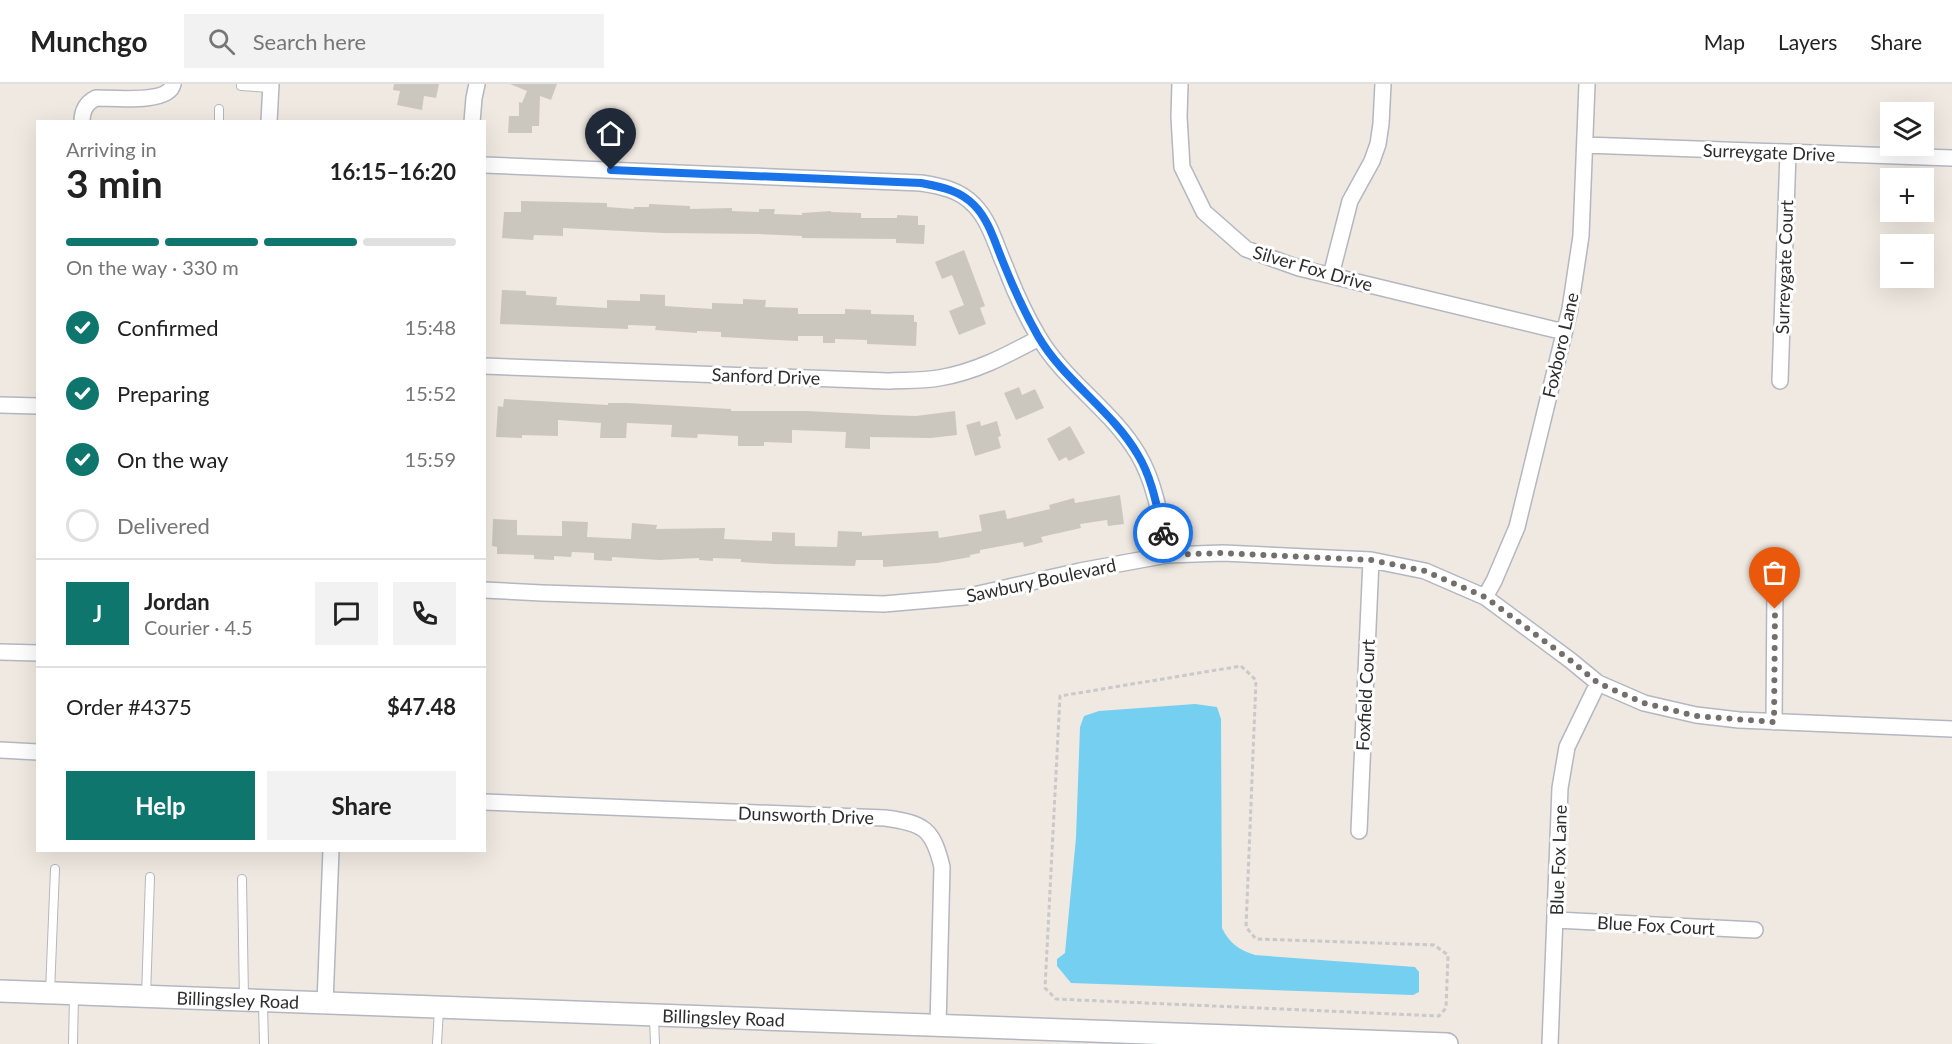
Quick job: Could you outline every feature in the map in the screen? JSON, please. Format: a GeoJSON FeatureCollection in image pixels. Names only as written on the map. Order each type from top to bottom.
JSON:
{"type":"FeatureCollection","features":[{"type":"Feature","properties":{"kind":"street"},"geometry":{"type":"LineString","coordinates":[[82,120],[83,110],[90,101],[96,98],[158,98],[169,92],[172,84]]}},
{"type":"Feature","properties":{"kind":"street"},"geometry":{"type":"LineString","coordinates":[[472,120],[477,84]]}},
{"type":"Feature","properties":{"kind":"street","name":"Silver Fox Drive"},"geometry":{"type":"LineString","coordinates":[[1180,84],[1182,167],[1204,212],[1246,249],[1299,268],[1564,332]]}},
{"type":"Feature","properties":{"kind":"street"},"geometry":{"type":"LineString","coordinates":[[1331,275],[1350,201],[1372,161],[1378,144],[1383,84]]}},
{"type":"Feature","properties":{"kind":"street","name":"Foxboro Lane"},"geometry":{"type":"LineString","coordinates":[[1485,597],[1517,527],[1570,309],[1581,236],[1587,84]]}},
{"type":"Feature","properties":{"kind":"street"},"geometry":{"type":"LineString","coordinates":[[269,120],[271,86]]}},
{"type":"Feature","properties":{"kind":"street","name":"Surreygate Drive"},"geometry":{"type":"LineString","coordinates":[[1585,145],[1952,158]]}},
{"type":"Feature","properties":{"kind":"street","name":"Surreygate Court"},"geometry":{"type":"LineString","coordinates":[[1780,381],[1788,153]]}},
{"type":"Feature","properties":{"kind":"street"},"geometry":{"type":"LineString","coordinates":[[486,165],[921,183],[961,194],[986,220],[1011,282],[1039,338],[1074,383],[1116,425],[1138,455],[1155,495],[1167,555]]}},
{"type":"Feature","properties":{"kind":"street","name":"Sanford Drive"},"geometry":{"type":"LineString","coordinates":[[486,366],[887,381],[938,379],[994,362],[1039,338]]}},
{"type":"Feature","properties":{"kind":"street"},"geometry":{"type":"LineString","coordinates":[[0,405],[36,406]]}},
{"type":"Feature","properties":{"kind":"street","name":"Sawbury Boulevard"},"geometry":{"type":"LineString","coordinates":[[486,590],[542,594],[884,603],[965,597],[1080,571],[1167,555],[1223,553],[1371,560],[1425,571],[1485,597],[1598,683],[1644,703],[1696,716],[1774,722],[1952,729]]}},
{"type":"Feature","properties":{"kind":"street","name":"Foxfield Court"},"geometry":{"type":"LineString","coordinates":[[1359,831],[1371,560]]}},
{"type":"Feature","properties":{"kind":"street"},"geometry":{"type":"LineString","coordinates":[[1774,722],[1775,586]]}},
{"type":"Feature","properties":{"kind":"street"},"geometry":{"type":"LineString","coordinates":[[0,652],[36,653]]}},
{"type":"Feature","properties":{"kind":"street","name":"Blue Fox Lane"},"geometry":{"type":"LineString","coordinates":[[1550,1044],[1560,788],[1567,747],[1598,683]]}},
{"type":"Feature","properties":{"kind":"street"},"geometry":{"type":"LineString","coordinates":[[0,750],[36,752]]}},
{"type":"Feature","properties":{"kind":"street","name":"Dunsworth Drive"},"geometry":{"type":"LineString","coordinates":[[486,802],[885,818],[907,821],[928,831],[937,848],[942,867],[938,1026]]}},
{"type":"Feature","properties":{"kind":"street"},"geometry":{"type":"LineString","coordinates":[[325,1003],[331,852]]}},
{"type":"Feature","properties":{"kind":"street","name":"Blue Fox Court"},"geometry":{"type":"LineString","coordinates":[[1556,920],[1755,930]]}},
{"type":"Feature","properties":{"kind":"street","name":"Billingsley Road"},"geometry":{"type":"LineString","coordinates":[[0,991],[1447,1044]]}},
{"type":"Feature","properties":{"kind":"lane"},"geometry":{"type":"LineString","coordinates":[[241,84],[241,86],[271,86]]}},
{"type":"Feature","properties":{"kind":"lane"},"geometry":{"type":"LineString","coordinates":[[219,109],[219,120]]}},
{"type":"Feature","properties":{"kind":"lane"},"geometry":{"type":"LineString","coordinates":[[50,993],[55,869]]}},
{"type":"Feature","properties":{"kind":"lane"},"geometry":{"type":"LineString","coordinates":[[146,997],[150,877]]}},
{"type":"Feature","properties":{"kind":"lane"},"geometry":{"type":"LineString","coordinates":[[242,879],[254,1001],[264,1044]]}},
{"type":"Feature","properties":{"kind":"lane"},"geometry":{"type":"LineString","coordinates":[[73,1044],[74,994]]}},
{"type":"Feature","properties":{"kind":"lane"},"geometry":{"type":"LineString","coordinates":[[437,1044],[439,1008]]}},
{"type":"Feature","properties":{"kind":"lane"},"geometry":{"type":"LineString","coordinates":[[653,1016],[655,1044]]}},
{"type":"Feature","properties":{"kind":"path"},"geometry":{"type":"LineString","coordinates":[[1240,666],[1256,680],[1246,927],[1256,939],[1434,945],[1448,955],[1446,1008],[1439,1016],[1056,999],[1045,988],[1060,696],[1240,666]]}},
{"type":"Feature","properties":{"kind":"water"},"geometry":{"type":"Polygon","coordinates":[[[1195,704],[1217,707],[1221,719],[1222,928],[1231,942],[1255,955],[1415,967],[1419,972],[1419,992],[1413,995],[1071,983],[1057,966],[1057,959],[1065,953],[1076,838],[1080,727],[1084,716],[1099,711],[1195,704]]]}},
{"type":"Feature","properties":{"kind":"building"},"geometry":{"type":"Polygon","coordinates":[[[394,84],[439,84],[436,98],[424,96],[422,110],[397,105],[400,91],[393,90],[394,84]]]}},
{"type":"Feature","properties":{"kind":"building"},"geometry":{"type":"Polygon","coordinates":[[[510,84],[557,84],[551,100],[540,96],[539,126],[532,126],[532,133],[508,133],[509,116],[519,116],[519,102],[522,103],[527,91],[510,84]]]}},
{"type":"Feature","properties":{"kind":"building"},"geometry":{"type":"Polygon","coordinates":[[[521,201],[607,203],[607,207],[634,209],[634,207],[649,207],[649,204],[690,206],[690,209],[732,208],[732,211],[759,212],[759,209],[775,209],[774,214],[802,215],[802,213],[831,211],[861,213],[861,218],[918,216],[918,225],[925,225],[924,244],[896,243],[896,239],[802,238],[802,236],[758,234],[663,233],[563,228],[563,236],[534,235],[533,240],[502,238],[504,212],[521,212],[521,201]]]}},
{"type":"Feature","properties":{"kind":"building"},"geometry":{"type":"Polygon","coordinates":[[[964,250],[985,306],[980,308],[986,324],[959,335],[949,311],[964,305],[952,275],[942,279],[935,262],[964,250]]]}},
{"type":"Feature","properties":{"kind":"building"},"geometry":{"type":"Polygon","coordinates":[[[502,290],[526,291],[526,295],[557,297],[556,305],[607,308],[607,300],[640,301],[640,294],[665,295],[665,306],[712,309],[712,303],[743,304],[743,299],[766,300],[765,307],[798,308],[798,314],[845,314],[845,309],[871,310],[871,314],[914,315],[914,322],[917,322],[916,346],[867,344],[867,340],[835,339],[835,343],[823,343],[823,336],[798,336],[798,341],[721,337],[721,332],[655,330],[656,326],[628,325],[628,329],[500,324],[502,290]]]}},
{"type":"Feature","properties":{"kind":"building"},"geometry":{"type":"Polygon","coordinates":[[[1019,387],[1022,395],[1035,389],[1044,408],[1016,420],[1004,393],[1019,387]]]}},
{"type":"Feature","properties":{"kind":"building"},"geometry":{"type":"Polygon","coordinates":[[[504,399],[608,405],[608,403],[627,403],[731,409],[731,411],[807,411],[916,416],[955,411],[957,435],[931,438],[870,437],[870,449],[845,448],[846,432],[792,430],[792,443],[764,442],[764,446],[738,446],[738,436],[698,434],[697,438],[671,437],[672,425],[627,423],[626,438],[600,438],[601,423],[558,420],[558,436],[496,437],[498,406],[503,407],[504,399]]]}},
{"type":"Feature","properties":{"kind":"building"},"geometry":{"type":"Polygon","coordinates":[[[980,421],[981,426],[997,421],[1001,448],[975,456],[966,425],[980,421]]]}},
{"type":"Feature","properties":{"kind":"building"},"geometry":{"type":"Polygon","coordinates":[[[1070,426],[1085,453],[1069,461],[1066,457],[1059,461],[1047,439],[1070,426]]]}},
{"type":"Feature","properties":{"kind":"building"},"geometry":{"type":"Polygon","coordinates":[[[1120,495],[1124,524],[1108,526],[1107,520],[1080,524],[1081,528],[1041,537],[1043,542],[1024,547],[1023,542],[980,550],[980,553],[970,555],[970,557],[937,563],[883,567],[883,560],[856,560],[855,566],[774,564],[713,558],[713,561],[699,560],[699,558],[659,560],[612,557],[612,561],[594,560],[594,553],[572,552],[571,557],[554,556],[554,560],[534,559],[534,555],[497,554],[497,547],[492,546],[493,519],[517,520],[517,535],[562,536],[562,521],[588,522],[587,537],[631,539],[632,523],[657,525],[656,529],[725,528],[724,539],[772,541],[772,532],[795,533],[795,546],[837,547],[838,531],[862,532],[862,536],[938,531],[939,538],[982,531],[979,515],[1005,510],[1007,519],[1050,509],[1049,505],[1074,498],[1075,503],[1120,495]]]}},
{"type":"Feature","properties":{"kind":"way so far"},"geometry":{"type":"LineString","coordinates":[[1163,533],[1167,555],[1223,553],[1371,560],[1425,571],[1485,597],[1598,683],[1644,703],[1696,716],[1774,722],[1775,609]]}},
{"type":"Feature","properties":{"kind":"route"},"geometry":{"type":"LineString","coordinates":[[611,170],[921,183],[961,194],[986,220],[1011,282],[1039,338],[1074,383],[1116,425],[1138,455],[1155,495],[1163,533]]}}]}
